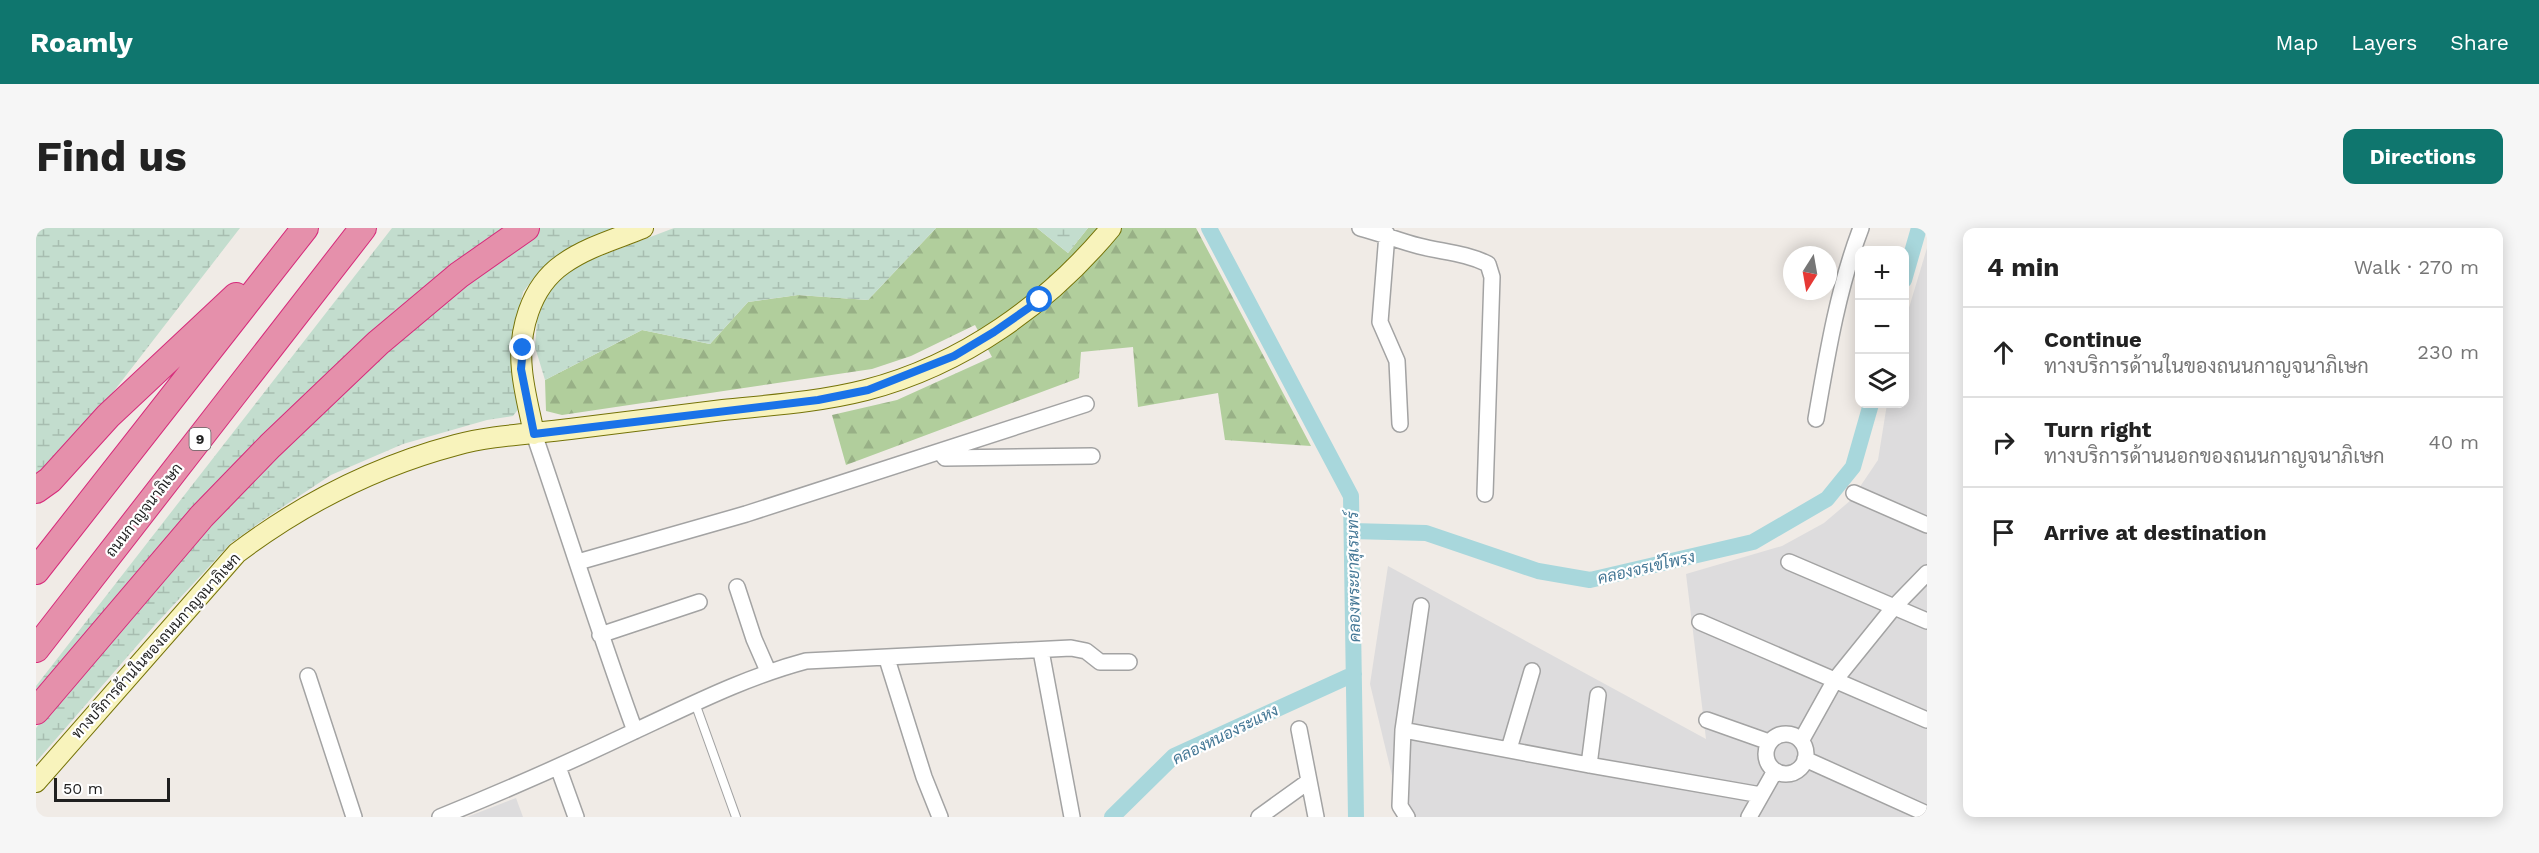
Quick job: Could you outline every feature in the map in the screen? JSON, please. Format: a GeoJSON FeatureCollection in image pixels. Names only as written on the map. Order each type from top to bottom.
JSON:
{"type":"FeatureCollection","features":[{"type":"Feature","properties":{"kind":"highway","name":"ถนนกาญจนาภิเษก"},"geometry":{"type":"LineString","coordinates":[[36,649],[363,228]]}},
{"type":"Feature","properties":{"kind":"highway"},"geometry":{"type":"LineString","coordinates":[[36,711],[202,516],[270,446],[378,343],[459,275],[526,228]]}},
{"type":"Feature","properties":{"kind":"highway"},"geometry":{"type":"LineString","coordinates":[[36,490],[50,480],[108,416],[300,234]]}},
{"type":"Feature","properties":{"kind":"highway"},"geometry":{"type":"LineString","coordinates":[[36,571],[300,234]]}},
{"type":"Feature","properties":{"kind":"main road"},"geometry":{"type":"LineString","coordinates":[[534,434],[521,369],[524,326],[528,310],[538,291],[547,278],[564,263],[590,249],[643,228]]}},
{"type":"Feature","properties":{"kind":"main road","name":"ทางบริการด้านในของถนนกาญจนาภิเษก"},"geometry":{"type":"LineString","coordinates":[[36,782],[237,553],[273,526],[336,491],[405,460],[458,444],[818,400],[868,390],[954,356],[1002,327],[1053,289],[1083,261],[1111,228]]}},
{"type":"Feature","properties":{"kind":"street"},"geometry":{"type":"LineString","coordinates":[[1360,228],[1387,234],[1420,246],[1476,258],[1488,264],[1492,277],[1485,494]]}},
{"type":"Feature","properties":{"kind":"street"},"geometry":{"type":"LineString","coordinates":[[1816,418],[1828,346],[1854,246],[1861,228]]}},
{"type":"Feature","properties":{"kind":"street"},"geometry":{"type":"LineString","coordinates":[[1387,234],[1380,322],[1397,361],[1400,424]]}},
{"type":"Feature","properties":{"kind":"street"},"geometry":{"type":"LineString","coordinates":[[580,566],[748,522],[1086,404]]}},
{"type":"Feature","properties":{"kind":"street"},"geometry":{"type":"LineString","coordinates":[[534,434],[634,731]]}},
{"type":"Feature","properties":{"kind":"street"},"geometry":{"type":"LineString","coordinates":[[945,453],[1092,456]]}},
{"type":"Feature","properties":{"kind":"street"},"geometry":{"type":"LineString","coordinates":[[1854,493],[1927,525]]}},
{"type":"Feature","properties":{"kind":"street"},"geometry":{"type":"LineString","coordinates":[[1789,562],[1927,621]]}},
{"type":"Feature","properties":{"kind":"street"},"geometry":{"type":"LineString","coordinates":[[1801,741],[1835,680],[1894,607],[1927,573]]}},
{"type":"Feature","properties":{"kind":"street"},"geometry":{"type":"LineString","coordinates":[[737,587],[754,639],[768,671]]}},
{"type":"Feature","properties":{"kind":"street"},"geometry":{"type":"LineString","coordinates":[[600,635],[699,602]]}},
{"type":"Feature","properties":{"kind":"street"},"geometry":{"type":"LineString","coordinates":[[1407,817],[1400,806],[1403,730],[1421,606]]}},
{"type":"Feature","properties":{"kind":"street"},"geometry":{"type":"LineString","coordinates":[[1700,622],[1927,720]]}},
{"type":"Feature","properties":{"kind":"street"},"geometry":{"type":"LineString","coordinates":[[440,817],[460,813],[768,671],[806,661],[887,659],[1071,648],[1086,651],[1100,662],[1129,662]]}},
{"type":"Feature","properties":{"kind":"street"},"geometry":{"type":"LineString","coordinates":[[1041,651],[1072,817]]}},
{"type":"Feature","properties":{"kind":"street"},"geometry":{"type":"LineString","coordinates":[[887,659],[924,777],[940,817]]}},
{"type":"Feature","properties":{"kind":"street"},"geometry":{"type":"LineString","coordinates":[[1509,749],[1532,671]]}},
{"type":"Feature","properties":{"kind":"street"},"geometry":{"type":"LineString","coordinates":[[308,676],[354,817]]}},
{"type":"Feature","properties":{"kind":"street"},"geometry":{"type":"LineString","coordinates":[[1588,765],[1598,695]]}},
{"type":"Feature","properties":{"kind":"street"},"geometry":{"type":"LineString","coordinates":[[1707,720],[1769,742]]}},
{"type":"Feature","properties":{"kind":"street"},"geometry":{"type":"LineString","coordinates":[[1299,729],[1316,817]]}},
{"type":"Feature","properties":{"kind":"street"},"geometry":{"type":"LineString","coordinates":[[1403,730],[1761,795]]}},
{"type":"Feature","properties":{"kind":"street"},"geometry":{"type":"LineString","coordinates":[[1782,735],[1795,736],[1801,741],[1805,749],[1805,759],[1797,771],[1782,774],[1775,771],[1766,759],[1769,742],[1782,735]]}},
{"type":"Feature","properties":{"kind":"street"},"geometry":{"type":"LineString","coordinates":[[1805,759],[1927,814]]}},
{"type":"Feature","properties":{"kind":"street"},"geometry":{"type":"LineString","coordinates":[[558,767],[576,817]]}},
{"type":"Feature","properties":{"kind":"street"},"geometry":{"type":"LineString","coordinates":[[1749,817],[1775,771]]}},
{"type":"Feature","properties":{"kind":"street"},"geometry":{"type":"LineString","coordinates":[[1259,817],[1309,781]]}},
{"type":"Feature","properties":{"kind":"lane"},"geometry":{"type":"LineString","coordinates":[[695,703],[736,817]]}},
{"type":"Feature","properties":{"kind":"shaded area"},"geometry":{"type":"Polygon","coordinates":[[[1927,248],[1927,817],[1402,817],[1370,684],[1388,566],[1706,739],[1686,574],[1782,546],[1824,523],[1851,500],[1878,460],[1886,408],[1909,408],[1909,308],[1927,248]]]}},
{"type":"Feature","properties":{"kind":"shaded area"},"geometry":{"type":"Polygon","coordinates":[[[516,798],[523,817],[467,817],[516,798]]]}},
{"type":"Feature","properties":{"kind":"green space"},"geometry":{"type":"Polygon","coordinates":[[[36,228],[240,228],[73,444],[36,478],[36,228]]]}},
{"type":"Feature","properties":{"kind":"green space"},"geometry":{"type":"Polygon","coordinates":[[[392,228],[614,228],[597,235],[541,269],[523,292],[514,330],[520,407],[513,416],[487,420],[403,444],[331,475],[231,543],[154,626],[36,762],[36,728],[107,640],[278,453],[263,439],[239,458],[36,693],[36,686],[392,228]]]}},
{"type":"Feature","properties":{"kind":"green space"},"geometry":{"type":"Polygon","coordinates":[[[674,228],[936,228],[868,300],[798,295],[748,302],[710,344],[642,330],[545,380],[535,347],[537,321],[547,291],[574,266],[674,228]]]}},
{"type":"Feature","properties":{"kind":"green space"},"geometry":{"type":"Polygon","coordinates":[[[936,228],[1037,228],[1068,253],[1088,228],[1196,228],[1311,446],[1225,440],[1218,393],[1138,407],[1133,347],[1081,352],[1079,378],[846,465],[832,415],[897,400],[992,357],[975,325],[911,356],[872,369],[562,415],[546,411],[545,380],[642,330],[710,344],[748,302],[798,295],[868,300],[936,228]]]}},
{"type":"Feature","properties":{"kind":"green space"},"geometry":{"type":"Polygon","coordinates":[[[1037,228],[1088,228],[1068,253],[1037,228]]]}},
{"type":"Feature","properties":{"kind":"waterway","name":"คลองพระยาสุเรนทร์"},"geometry":{"type":"LineString","coordinates":[[1209,228],[1351,496],[1356,817]]}},
{"type":"Feature","properties":{"kind":"waterway","name":"คลองจรเข้โพรง"},"geometry":{"type":"LineString","coordinates":[[1909,263],[1919,228]]}},
{"type":"Feature","properties":{"kind":"waterway","name":"คลองจรเข้โพรง"},"geometry":{"type":"LineString","coordinates":[[1352,531],[1426,533],[1538,571],[1590,580],[1753,542],[1827,499],[1853,467],[1870,408]]}},
{"type":"Feature","properties":{"kind":"waterway","name":"คลองหนองระแหง"},"geometry":{"type":"LineString","coordinates":[[1112,817],[1174,756],[1354,674]]}},
{"type":"Feature","properties":{"kind":"route"},"geometry":{"type":"LineString","coordinates":[[523,348],[521,369],[534,434],[818,400],[868,390],[954,356],[1040,300]]}}]}
